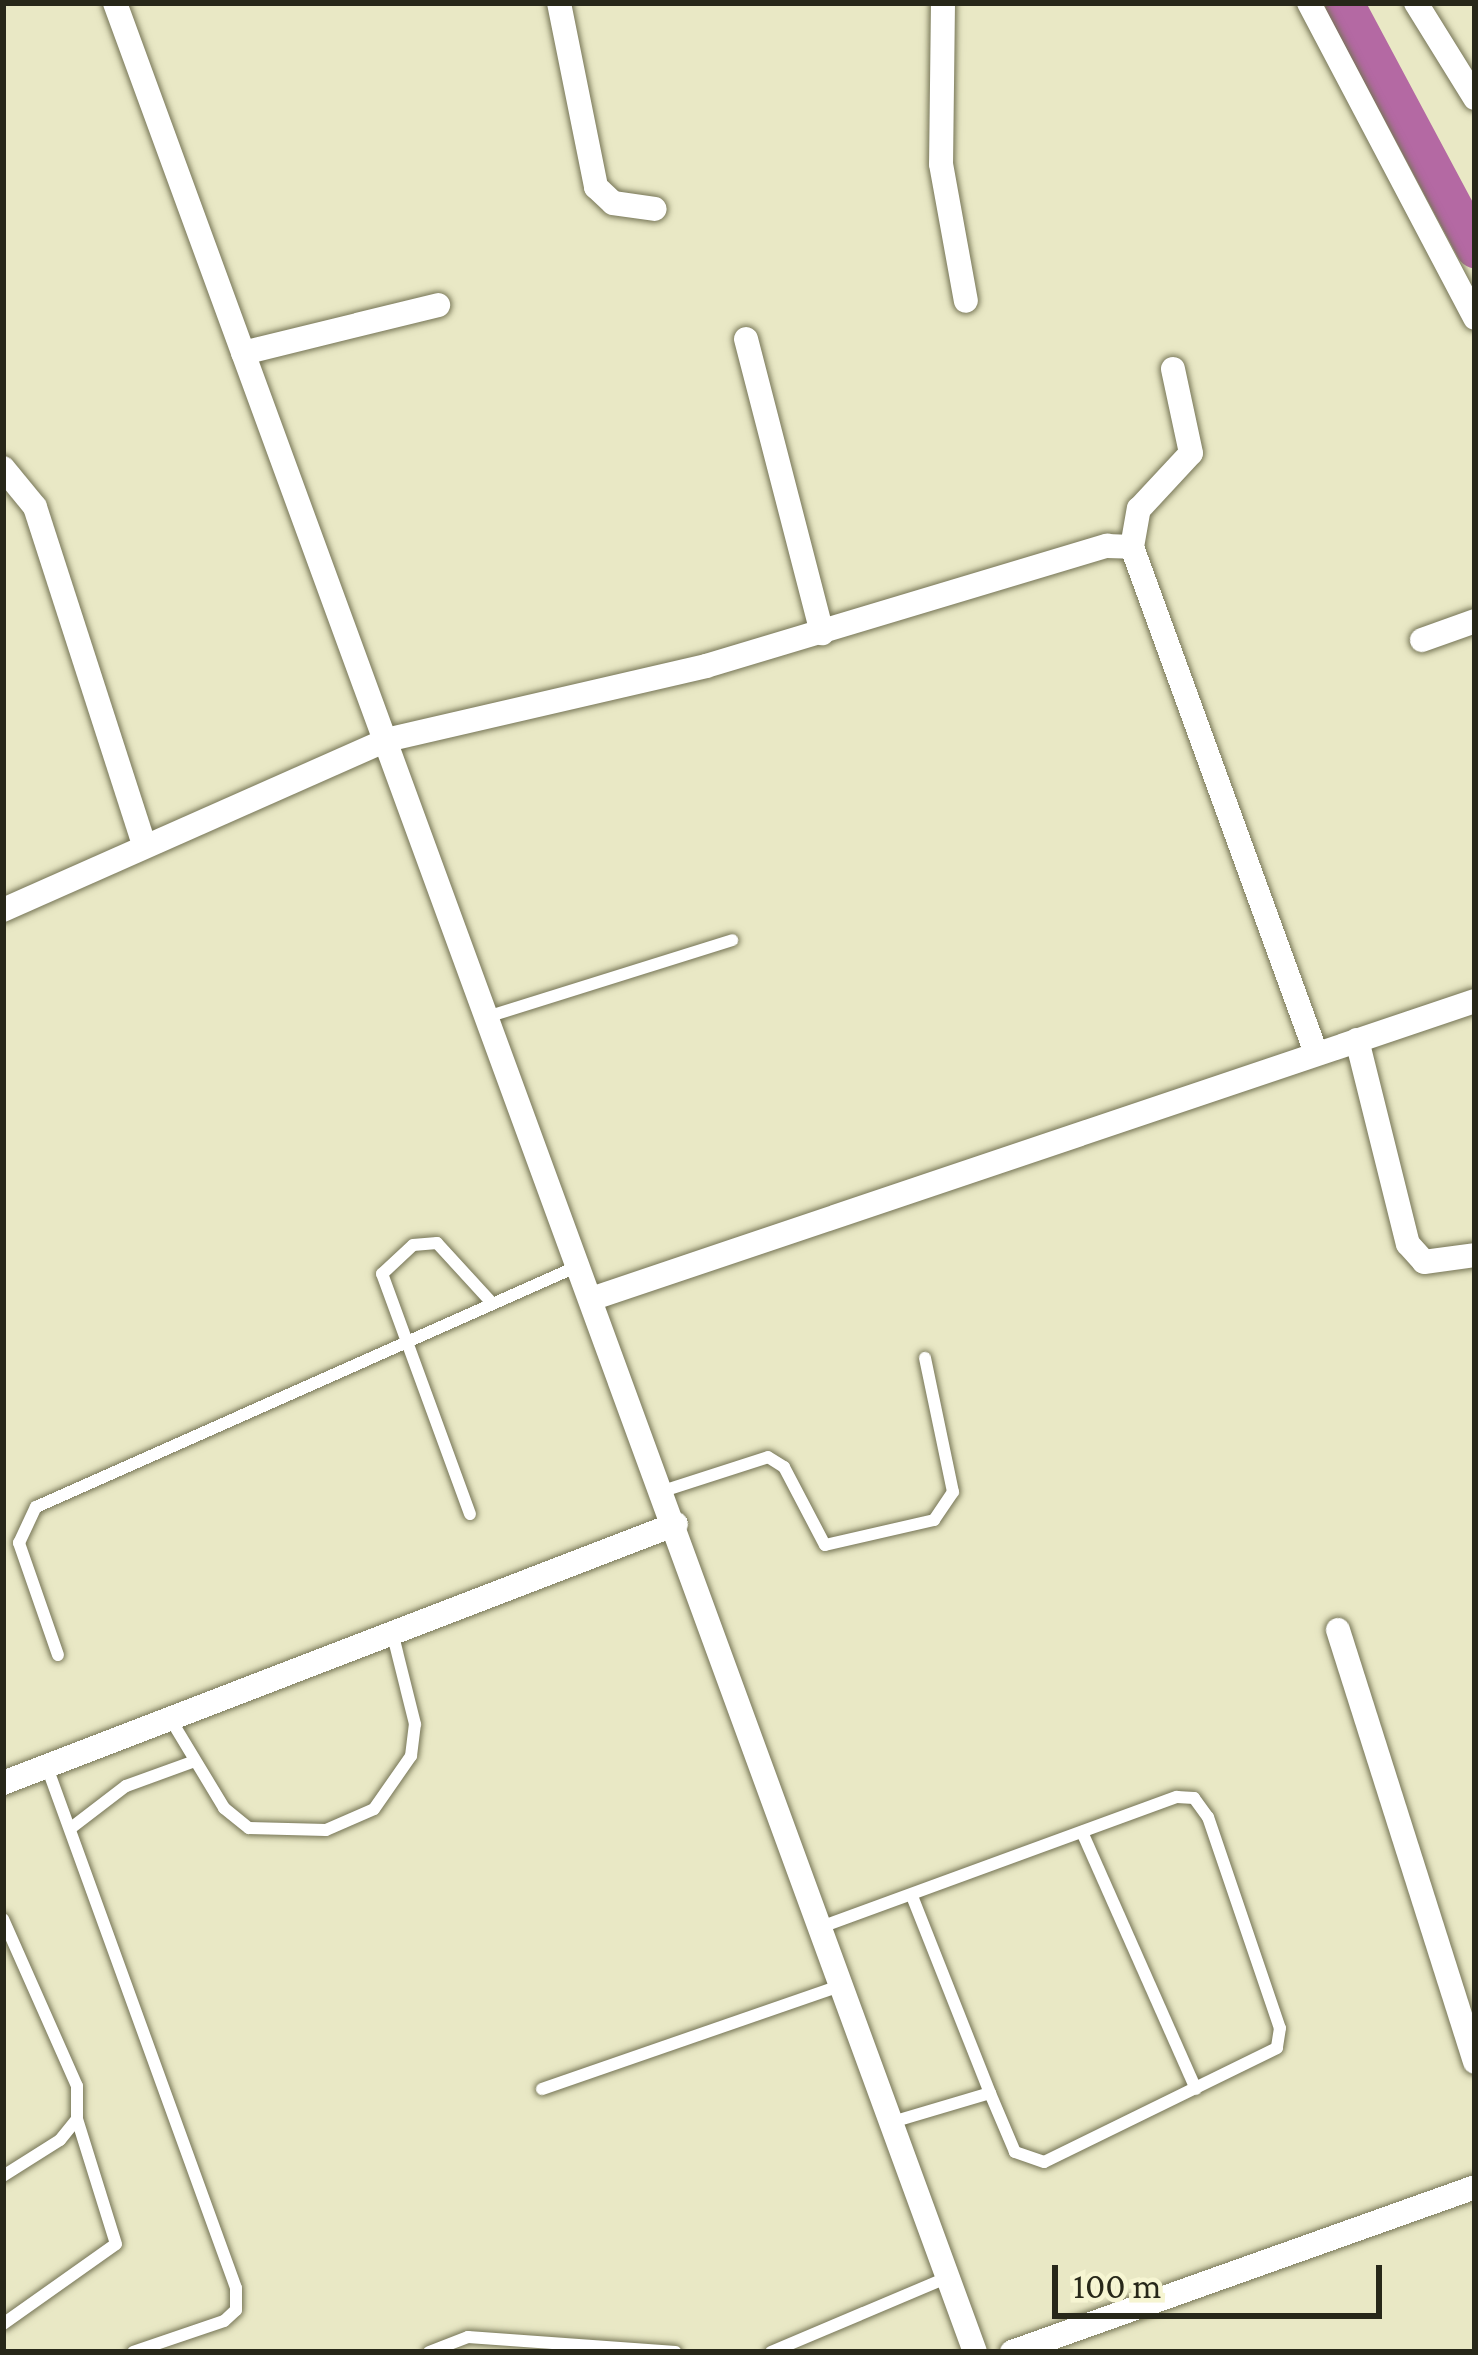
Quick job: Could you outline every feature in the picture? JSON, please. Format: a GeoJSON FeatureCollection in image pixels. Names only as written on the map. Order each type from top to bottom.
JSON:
{"type":"FeatureCollection","features":[{"type":"Feature","properties":{"kind":"street"},"geometry":{"type":"LineString","coordinates":[[115,3],[676,1524],[975,2352]]}},
{"type":"Feature","properties":{"kind":"street"},"geometry":{"type":"LineString","coordinates":[[559,3],[596,187],[613,203],[656,209]]}},
{"type":"Feature","properties":{"kind":"street"},"geometry":{"type":"LineString","coordinates":[[943,3],[941,164],[966,301]]}},
{"type":"Feature","properties":{"kind":"street"},"geometry":{"type":"LineString","coordinates":[[1309,3],[1475,318]]}},
{"type":"Feature","properties":{"kind":"street"},"geometry":{"type":"LineString","coordinates":[[1416,3],[1473,88]]}},
{"type":"Feature","properties":{"kind":"street"},"geometry":{"type":"LineString","coordinates":[[243,353],[438,305]]}},
{"type":"Feature","properties":{"kind":"street"},"geometry":{"type":"LineString","coordinates":[[746,339],[822,633]]}},
{"type":"Feature","properties":{"kind":"street"},"geometry":{"type":"LineString","coordinates":[[1173,370],[1191,454],[1139,509],[1132,547],[1316,1053]]}},
{"type":"Feature","properties":{"kind":"street"},"geometry":{"type":"LineString","coordinates":[[3,468],[35,507],[144,845]]}},
{"type":"Feature","properties":{"kind":"street"},"geometry":{"type":"LineString","coordinates":[[5,903],[386,740],[822,633],[1107,546],[1132,547]]}},
{"type":"Feature","properties":{"kind":"street"},"geometry":{"type":"LineString","coordinates":[[1422,640],[1475,621]]}},
{"type":"Feature","properties":{"kind":"street"},"geometry":{"type":"LineString","coordinates":[[591,1298],[1475,1000]]}},
{"type":"Feature","properties":{"kind":"street"},"geometry":{"type":"LineString","coordinates":[[1357,1040],[1408,1244],[1424,1262],[1475,1255]]}},
{"type":"Feature","properties":{"kind":"street"},"geometry":{"type":"LineString","coordinates":[[3,1784],[676,1524]]}},
{"type":"Feature","properties":{"kind":"street"},"geometry":{"type":"LineString","coordinates":[[1337,1630],[1475,2062]]}},
{"type":"Feature","properties":{"kind":"street"},"geometry":{"type":"LineString","coordinates":[[1012,2352],[1475,2187]]}},
{"type":"Feature","properties":{"kind":"lane"},"geometry":{"type":"LineString","coordinates":[[487,1017],[732,940]]}},
{"type":"Feature","properties":{"kind":"lane"},"geometry":{"type":"LineString","coordinates":[[470,1514],[402,1341],[382,1274],[413,1245],[457,1256],[490,1302]]}},
{"type":"Feature","properties":{"kind":"lane"},"geometry":{"type":"LineString","coordinates":[[58,1654],[19,1543],[36,1508],[578,1266]]}},
{"type":"Feature","properties":{"kind":"lane"},"geometry":{"type":"LineString","coordinates":[[663,1490],[768,1457],[784,1467],[825,1545],[934,1520],[953,1492],[925,1358]]}},
{"type":"Feature","properties":{"kind":"lane"},"geometry":{"type":"LineString","coordinates":[[171,1720],[192,1762],[224,1808],[272,1836],[326,1830],[374,1809],[411,1756],[415,1724],[393,1636]]}},
{"type":"Feature","properties":{"kind":"lane"},"geometry":{"type":"LineString","coordinates":[[70,1828],[125,1786],[192,1762]]}},
{"type":"Feature","properties":{"kind":"lane"},"geometry":{"type":"LineString","coordinates":[[47,1767],[236,2288],[236,2310],[224,2321],[133,2352]]}},
{"type":"Feature","properties":{"kind":"lane"},"geometry":{"type":"LineString","coordinates":[[819,1928],[1178,1797],[1194,1798],[1208,1817],[1280,2038],[1267,2058],[1034,2163],[1015,2152],[912,1897]]}},
{"type":"Feature","properties":{"kind":"lane"},"geometry":{"type":"LineString","coordinates":[[1082,1832],[1196,2090]]}},
{"type":"Feature","properties":{"kind":"lane"},"geometry":{"type":"LineString","coordinates":[[3,1919],[77,2086],[77,2119],[116,2245],[3,2324]]}},
{"type":"Feature","properties":{"kind":"lane"},"geometry":{"type":"LineString","coordinates":[[542,2089],[840,1986]]}},
{"type":"Feature","properties":{"kind":"lane"},"geometry":{"type":"LineString","coordinates":[[890,2122],[990,2093]]}},
{"type":"Feature","properties":{"kind":"lane"},"geometry":{"type":"LineString","coordinates":[[3,2176],[77,2119]]}},
{"type":"Feature","properties":{"kind":"lane"},"geometry":{"type":"LineString","coordinates":[[771,2352],[946,2278]]}},
{"type":"Feature","properties":{"kind":"lane"},"geometry":{"type":"LineString","coordinates":[[429,2352],[468,2337],[675,2352]]}},
{"type":"Feature","properties":{"kind":"waterway"},"geometry":{"type":"LineString","coordinates":[[1344,3],[1475,248]]}}]}
